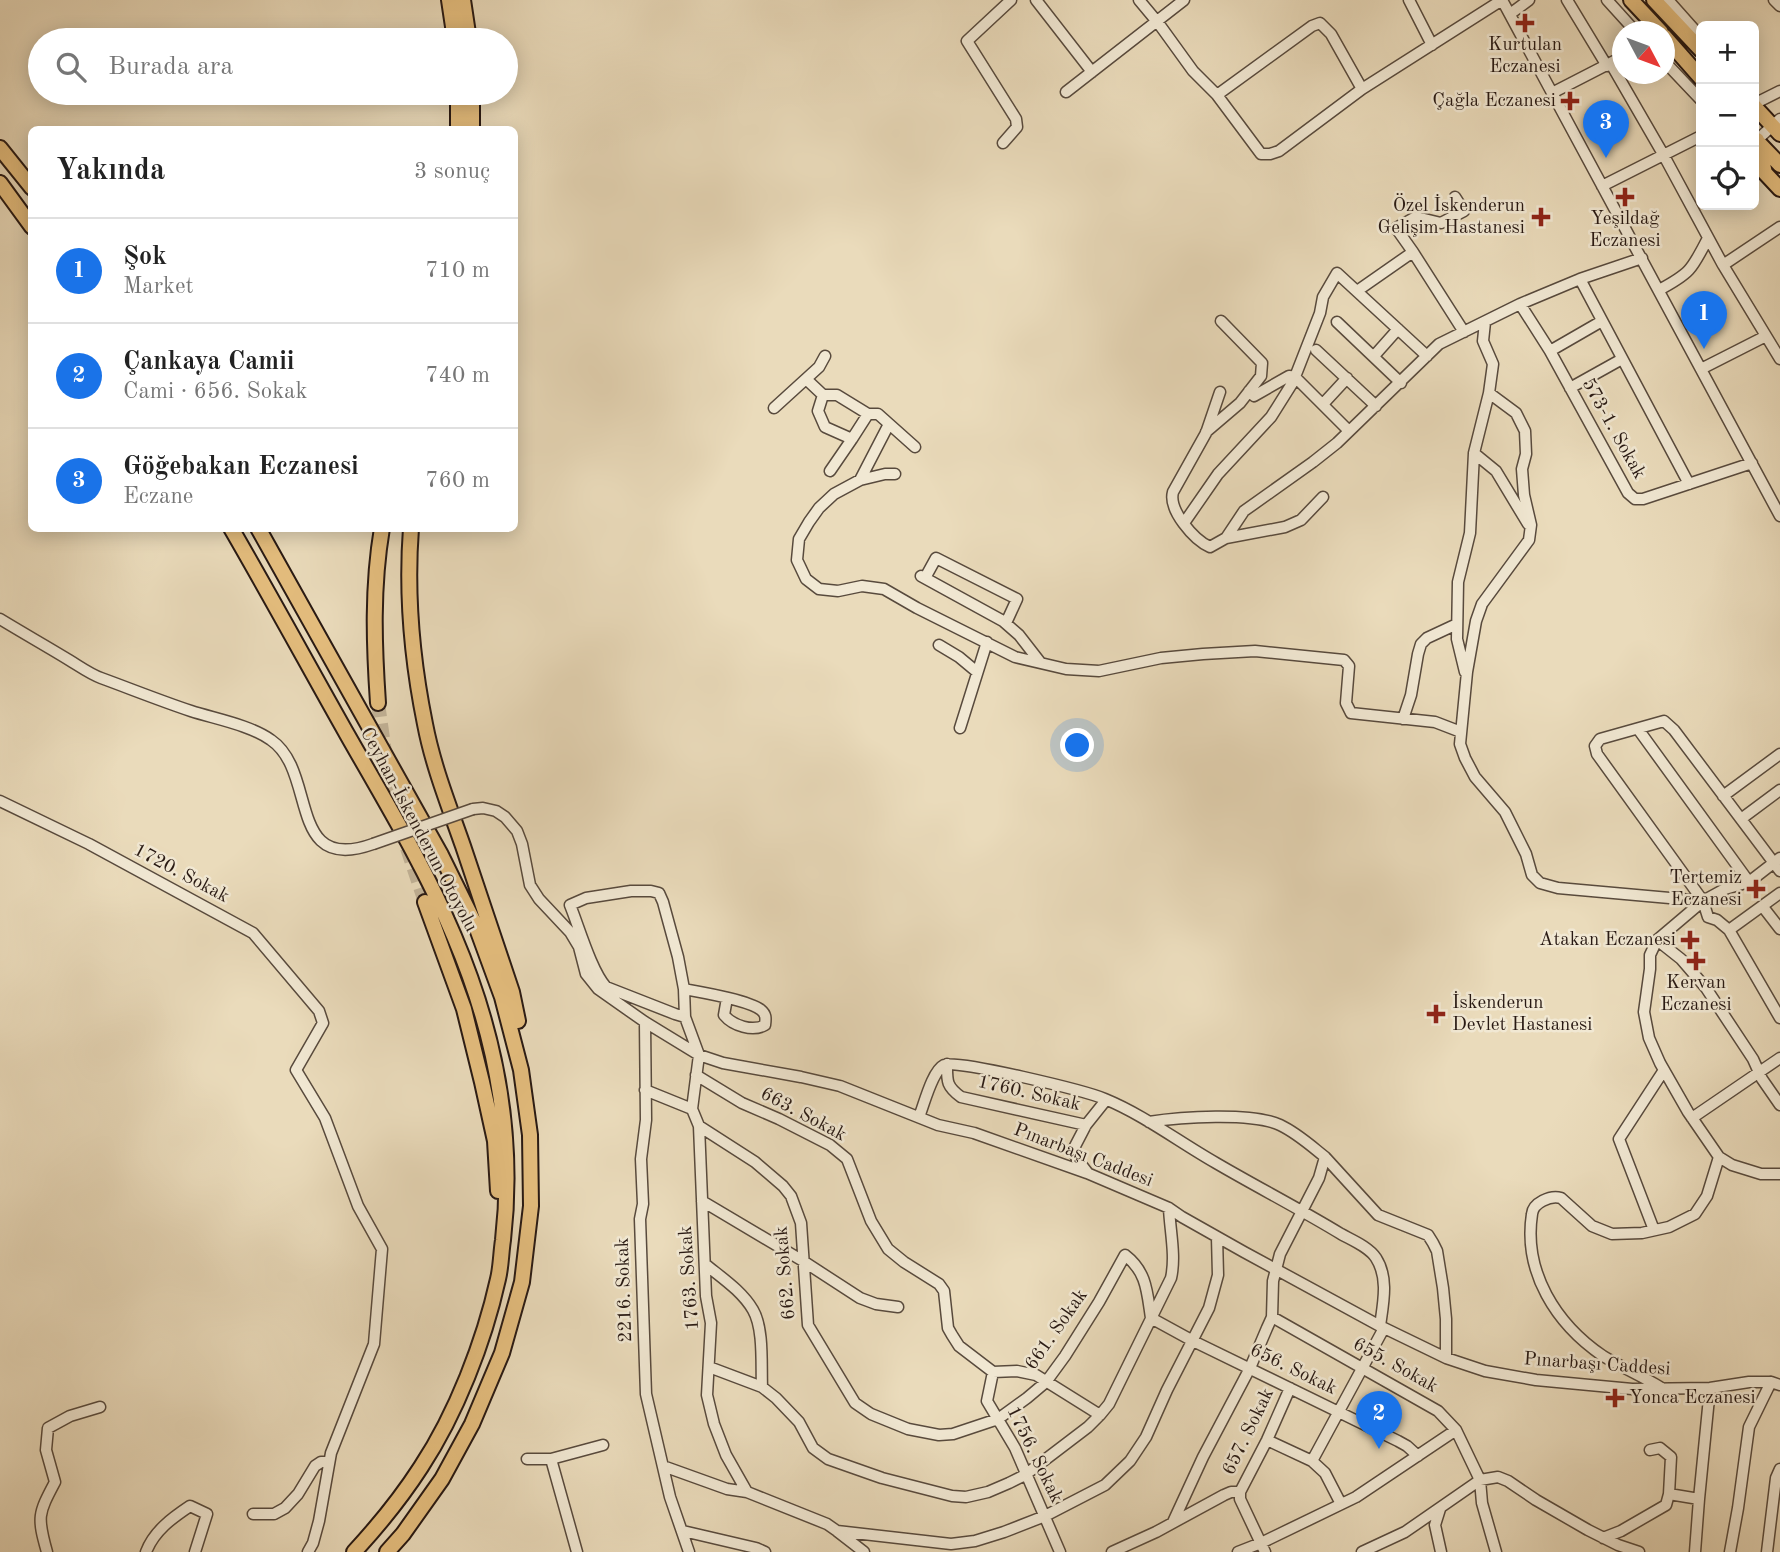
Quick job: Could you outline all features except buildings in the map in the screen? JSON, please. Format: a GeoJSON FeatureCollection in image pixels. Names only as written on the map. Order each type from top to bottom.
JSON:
{"type":"FeatureCollection","features":[{"type":"Feature","properties":{"kind":"highway"},"geometry":{"type":"LineString","coordinates":[[449,0],[452,28]]}},
{"type":"Feature","properties":{"kind":"highway"},"geometry":{"type":"LineString","coordinates":[[463,0],[467,28]]}},
{"type":"Feature","properties":{"kind":"highway"},"geometry":{"type":"LineString","coordinates":[[1632,0],[1651,21]]}},
{"type":"Feature","properties":{"kind":"highway"},"geometry":{"type":"LineString","coordinates":[[1654,0],[1696,45]]}},
{"type":"Feature","properties":{"kind":"highway"},"geometry":{"type":"LineString","coordinates":[[1675,48],[1696,72]]}},
{"type":"Feature","properties":{"kind":"highway"},"geometry":{"type":"LineString","coordinates":[[458,105],[458,126]]}},
{"type":"Feature","properties":{"kind":"highway"},"geometry":{"type":"LineString","coordinates":[[472,105],[472,126]]}},
{"type":"Feature","properties":{"kind":"highway"},"geometry":{"type":"LineString","coordinates":[[1759,110],[1778,127]]}},
{"type":"Feature","properties":{"kind":"highway"},"geometry":{"type":"LineString","coordinates":[[1759,143],[1780,165]]}},
{"type":"Feature","properties":{"kind":"highway"},"geometry":{"type":"LineString","coordinates":[[1757,147],[1765,173],[1780,189]]}},
{"type":"Feature","properties":{"kind":"highway"},"geometry":{"type":"LineString","coordinates":[[0,148],[28,183]]}},
{"type":"Feature","properties":{"kind":"highway"},"geometry":{"type":"LineString","coordinates":[[0,183],[28,222]]}},
{"type":"Feature","properties":{"kind":"highway","name":"Ceyhan-İskenderun Otoyolu"},"geometry":{"type":"LineString","coordinates":[[233,532],[420,866],[454,936],[479,1004],[497,1075],[506,1137],[507,1205],[499,1278],[479,1345],[451,1414],[422,1466],[384,1519],[354,1552]]}},
{"type":"Feature","properties":{"kind":"highway","name":"Ceyhan-İskenderun Otoyolu"},"geometry":{"type":"LineString","coordinates":[[260,532],[441,855],[476,926],[502,997],[521,1070],[530,1135],[531,1206],[522,1282],[502,1353],[472,1424],[442,1479],[387,1552]]}},
{"type":"Feature","properties":{"kind":"highway"},"geometry":{"type":"LineString","coordinates":[[377,703],[374,612],[381,532]]}},
{"type":"Feature","properties":{"kind":"highway"},"geometry":{"type":"LineString","coordinates":[[411,532],[410,607],[415,665],[425,726],[441,785],[512,992],[528,1070],[536,1135],[535,1206],[522,1282]]}},
{"type":"Feature","properties":{"kind":"highway"},"geometry":{"type":"LineString","coordinates":[[425,902],[464,1009],[495,1141],[499,1205],[493,1275],[479,1345]]}},
{"type":"Feature","properties":{"kind":"street"},"geometry":{"type":"LineString","coordinates":[[1003,143],[1017,127],[1016,118],[967,41],[1011,0]]}},
{"type":"Feature","properties":{"kind":"street"},"geometry":{"type":"LineString","coordinates":[[1036,0],[1092,72]]}},
{"type":"Feature","properties":{"kind":"street"},"geometry":{"type":"LineString","coordinates":[[1139,0],[1261,154],[1279,150],[1362,89],[1502,0],[1780,516]]}},
{"type":"Feature","properties":{"kind":"street"},"geometry":{"type":"LineString","coordinates":[[1066,92],[1184,0]]}},
{"type":"Feature","properties":{"kind":"street"},"geometry":{"type":"LineString","coordinates":[[1409,0],[1432,45]]}},
{"type":"Feature","properties":{"kind":"street"},"geometry":{"type":"LineString","coordinates":[[1510,14],[1529,0]]}},
{"type":"Feature","properties":{"kind":"street"},"geometry":{"type":"LineString","coordinates":[[1567,0],[1664,154],[1723,265],[1779,356]]}},
{"type":"Feature","properties":{"kind":"street"},"geometry":{"type":"LineString","coordinates":[[1607,0],[1626,21]]}},
{"type":"Feature","properties":{"kind":"street"},"geometry":{"type":"LineString","coordinates":[[1668,0],[1696,31]]}},
{"type":"Feature","properties":{"kind":"street"},"geometry":{"type":"LineString","coordinates":[[1774,0],[1780,6]]}},
{"type":"Feature","properties":{"kind":"street"},"geometry":{"type":"LineString","coordinates":[[1216,95],[1320,23],[1331,34],[1362,89]]}},
{"type":"Feature","properties":{"kind":"street"},"geometry":{"type":"LineString","coordinates":[[1552,93],[1612,63]]}},
{"type":"Feature","properties":{"kind":"street"},"geometry":{"type":"LineString","coordinates":[[1675,73],[1696,95]]}},
{"type":"Feature","properties":{"kind":"street"},"geometry":{"type":"LineString","coordinates":[[1759,102],[1780,92]]}},
{"type":"Feature","properties":{"kind":"street"},"geometry":{"type":"LineString","coordinates":[[1759,137],[1778,127]]}},
{"type":"Feature","properties":{"kind":"street"},"geometry":{"type":"LineString","coordinates":[[1602,186],[1696,138]]}},
{"type":"Feature","properties":{"kind":"street"},"geometry":{"type":"LineString","coordinates":[[1455,197],[1464,211],[1441,223],[1416,217],[1396,228],[1464,332]]}},
{"type":"Feature","properties":{"kind":"street"},"geometry":{"type":"LineString","coordinates":[[1723,265],[1778,232]]}},
{"type":"Feature","properties":{"kind":"street"},"geometry":{"type":"LineString","coordinates":[[1659,290],[1681,279],[1691,270],[1708,238]]}},
{"type":"Feature","properties":{"kind":"street"},"geometry":{"type":"LineString","coordinates":[[1357,291],[1413,251]]}},
{"type":"Feature","properties":{"kind":"street"},"geometry":{"type":"LineString","coordinates":[[1226,538],[1244,511],[1337,443],[1439,344],[1520,304],[1580,279],[1642,258]]}},
{"type":"Feature","properties":{"kind":"street"},"geometry":{"type":"LineString","coordinates":[[1184,523],[1218,474],[1271,417],[1295,377],[1320,313],[1323,297],[1337,273],[1427,356]]}},
{"type":"Feature","properties":{"kind":"street"},"geometry":{"type":"LineString","coordinates":[[1580,279],[1689,484]]}},
{"type":"Feature","properties":{"kind":"street","name":"573-1. Sokak"},"geometry":{"type":"LineString","coordinates":[[1520,304],[1550,351],[1628,493],[1635,499],[1643,499],[1752,463]]}},
{"type":"Feature","properties":{"kind":"street"},"geometry":{"type":"LineString","coordinates":[[1206,433],[1240,403],[1261,376],[1262,363],[1221,321]]}},
{"type":"Feature","properties":{"kind":"street"},"geometry":{"type":"LineString","coordinates":[[1550,351],[1602,321]]}},
{"type":"Feature","properties":{"kind":"street"},"geometry":{"type":"LineString","coordinates":[[1337,322],[1401,383]]}},
{"type":"Feature","properties":{"kind":"street"},"geometry":{"type":"LineString","coordinates":[[1466,680],[1457,639],[1458,582],[1470,533],[1474,453],[1493,365],[1483,341],[1485,322]]}},
{"type":"Feature","properties":{"kind":"street"},"geometry":{"type":"LineString","coordinates":[[1374,356],[1398,328]]}},
{"type":"Feature","properties":{"kind":"street"},"geometry":{"type":"LineString","coordinates":[[1701,369],[1766,336]]}},
{"type":"Feature","properties":{"kind":"street"},"geometry":{"type":"LineString","coordinates":[[1316,350],[1376,406]]}},
{"type":"Feature","properties":{"kind":"street"},"geometry":{"type":"LineString","coordinates":[[774,408],[820,367],[825,356]]}},
{"type":"Feature","properties":{"kind":"street"},"geometry":{"type":"LineString","coordinates":[[1570,388],[1622,359]]}},
{"type":"Feature","properties":{"kind":"street"},"geometry":{"type":"LineString","coordinates":[[1249,391],[1254,396],[1289,376],[1295,377],[1349,431]]}},
{"type":"Feature","properties":{"kind":"street"},"geometry":{"type":"LineString","coordinates":[[1323,404],[1347,379]]}},
{"type":"Feature","properties":{"kind":"street"},"geometry":{"type":"LineString","coordinates":[[806,380],[823,395],[837,395],[868,414],[878,414],[915,447]]}},
{"type":"Feature","properties":{"kind":"street"},"geometry":{"type":"LineString","coordinates":[[1220,392],[1206,433],[1171,499],[1175,512],[1201,543],[1210,547],[1226,538],[1285,527],[1301,520],[1323,497]]}},
{"type":"Feature","properties":{"kind":"street"},"geometry":{"type":"LineString","coordinates":[[1489,393],[1516,413],[1525,431],[1526,454],[1522,469],[1530,528],[1529,540],[1482,604],[1476,621],[1466,680],[1460,744],[1465,758],[1475,777],[1505,812],[1526,854],[1532,875],[1539,883],[1558,888],[1703,901]]}},
{"type":"Feature","properties":{"kind":"street"},"geometry":{"type":"LineString","coordinates":[[823,395],[818,411],[825,427],[852,439]]}},
{"type":"Feature","properties":{"kind":"street"},"geometry":{"type":"LineString","coordinates":[[830,471],[868,414]]}},
{"type":"Feature","properties":{"kind":"street"},"geometry":{"type":"LineString","coordinates":[[860,480],[889,424]]}},
{"type":"Feature","properties":{"kind":"street"},"geometry":{"type":"LineString","coordinates":[[1474,453],[1496,471],[1530,528]]}},
{"type":"Feature","properties":{"kind":"street"},"geometry":{"type":"LineString","coordinates":[[895,474],[860,480],[834,494],[819,508],[799,538],[797,560],[806,579],[818,589],[838,590],[862,586],[884,589],[1015,657],[1066,669],[1099,671],[1161,658],[1255,651],[1343,660],[1349,666],[1346,703],[1351,713],[1435,722],[1461,732]]}},
{"type":"Feature","properties":{"kind":"street"},"geometry":{"type":"LineString","coordinates":[[1006,623],[1017,599],[936,558],[923,577],[1006,623],[1040,662]]}},
{"type":"Feature","properties":{"kind":"street","name":"Pınarbaşı Caddesi"},"geometry":{"type":"LineString","coordinates":[[0,619],[98,677],[257,732],[273,741],[292,766],[311,829],[333,848],[359,849],[473,809],[496,811],[517,831],[530,885],[538,899],[569,932],[579,947],[586,974],[597,989],[699,1055],[723,1063],[840,1086],[938,1125],[974,1133],[1087,1173],[1169,1208],[1275,1270],[1382,1327],[1446,1357],[1485,1371],[1536,1380],[1632,1389],[1710,1388],[1749,1382],[1775,1384]]}},
{"type":"Feature","properties":{"kind":"street"},"geometry":{"type":"LineString","coordinates":[[1404,719],[1421,644],[1427,638],[1457,624]]}},
{"type":"Feature","properties":{"kind":"street"},"geometry":{"type":"LineString","coordinates":[[960,728],[986,642]]}},
{"type":"Feature","properties":{"kind":"street"},"geometry":{"type":"LineString","coordinates":[[939,645],[977,672]]}},
{"type":"Feature","properties":{"kind":"street"},"geometry":{"type":"LineString","coordinates":[[1780,1018],[1729,930],[1717,920],[1707,917],[1703,901],[1597,754],[1595,746],[1600,739],[1664,721],[1674,730],[1778,864],[1749,882],[1726,889],[1703,901],[1657,940],[1650,955],[1644,1012],[1649,1038],[1664,1070],[1719,1157],[1732,1165],[1761,1174],[1780,1174]]}},
{"type":"Feature","properties":{"kind":"street"},"geometry":{"type":"LineString","coordinates":[[1638,729],[1749,882]]}},
{"type":"Feature","properties":{"kind":"street"},"geometry":{"type":"LineString","coordinates":[[1723,796],[1780,754]]}},
{"type":"Feature","properties":{"kind":"street"},"geometry":{"type":"LineString","coordinates":[[1741,819],[1780,790]]}},
{"type":"Feature","properties":{"kind":"street","name":"1720. Sokak"},"geometry":{"type":"LineString","coordinates":[[0,801],[89,844],[253,933],[319,1011],[323,1023],[296,1070],[325,1118],[358,1206],[382,1249],[374,1344],[329,1462]]}},
{"type":"Feature","properties":{"kind":"street"},"geometry":{"type":"LineString","coordinates":[[685,1017],[606,987],[594,966],[570,905],[586,898],[631,891],[659,893],[678,957],[684,989],[685,1017],[699,1055]]}},
{"type":"Feature","properties":{"kind":"street"},"geometry":{"type":"LineString","coordinates":[[1729,930],[1780,893]]}},
{"type":"Feature","properties":{"kind":"street"},"geometry":{"type":"LineString","coordinates":[[1763,907],[1780,929]]}},
{"type":"Feature","properties":{"kind":"street"},"geometry":{"type":"LineString","coordinates":[[1657,940],[1681,959],[1706,988],[1754,1059],[1762,1079],[1780,1105]]}},
{"type":"Feature","properties":{"kind":"street"},"geometry":{"type":"LineString","coordinates":[[684,989],[727,998]]}},
{"type":"Feature","properties":{"kind":"street","name":"2216. Sokak"},"geometry":{"type":"LineString","coordinates":[[645,1022],[646,1119],[641,1158],[643,1204],[640,1219],[646,1394],[670,1497],[689,1552]]}},
{"type":"Feature","properties":{"kind":"street","name":"1763. Sokak"},"geometry":{"type":"LineString","coordinates":[[699,1055],[692,1109],[699,1126],[706,1296],[711,1322],[707,1395],[726,1455],[747,1492]]}},
{"type":"Feature","properties":{"kind":"street"},"geometry":{"type":"LineString","coordinates":[[1692,1118],[1780,1058]]}},
{"type":"Feature","properties":{"kind":"street"},"geometry":{"type":"LineString","coordinates":[[919,1117],[934,1076],[941,1066],[947,1063],[1063,1086],[1106,1100],[1149,1122],[1365,1248],[1375,1257],[1382,1275],[1382,1327],[1312,1461]]}},
{"type":"Feature","properties":{"kind":"street","name":"1760. Sokak"},"geometry":{"type":"LineString","coordinates":[[947,1063],[947,1080],[951,1090],[961,1097],[1086,1125]]}},
{"type":"Feature","properties":{"kind":"street"},"geometry":{"type":"LineString","coordinates":[[1654,1230],[1619,1139],[1664,1070]]}},
{"type":"Feature","properties":{"kind":"street","name":"663. Sokak"},"geometry":{"type":"LineString","coordinates":[[696,1075],[742,1103],[819,1139],[847,1159],[871,1221],[888,1250],[939,1284],[944,1291],[948,1328],[952,1335],[959,1346],[993,1372]]}},
{"type":"Feature","properties":{"kind":"street"},"geometry":{"type":"LineString","coordinates":[[645,1090],[692,1109]]}},
{"type":"Feature","properties":{"kind":"street"},"geometry":{"type":"LineString","coordinates":[[1087,1173],[1073,1150],[1086,1125],[1106,1100]]}},
{"type":"Feature","properties":{"kind":"street"},"geometry":{"type":"LineString","coordinates":[[1149,1122],[1168,1119],[1252,1118],[1278,1124],[1300,1136],[1325,1157],[1378,1215],[1428,1235],[1437,1251],[1446,1319],[1446,1357]]}},
{"type":"Feature","properties":{"kind":"street","name":"662. Sokak"},"geometry":{"type":"LineString","coordinates":[[699,1126],[755,1162],[792,1196],[801,1223],[808,1325],[855,1403],[860,1406]]}},
{"type":"Feature","properties":{"kind":"street"},"geometry":{"type":"LineString","coordinates":[[1173,1522],[1203,1457],[1250,1368],[1272,1317],[1275,1270],[1280,1254],[1319,1178],[1325,1157]]}},
{"type":"Feature","properties":{"kind":"street"},"geometry":{"type":"LineString","coordinates":[[1660,1388],[1640,1374],[1605,1357],[1567,1325],[1554,1308],[1542,1286],[1532,1258],[1532,1209],[1535,1205],[1555,1197],[1561,1198],[1592,1226],[1612,1234],[1642,1233],[1669,1227],[1695,1214],[1707,1196],[1719,1157]]}},
{"type":"Feature","properties":{"kind":"street"},"geometry":{"type":"LineString","coordinates":[[702,1201],[860,1297],[876,1304],[898,1307]]}},
{"type":"Feature","properties":{"kind":"street"},"geometry":{"type":"LineString","coordinates":[[709,1367],[762,1387],[799,1422],[813,1448],[828,1460],[872,1475],[952,1496],[966,1497],[999,1488],[1025,1475],[1088,1427],[1109,1404],[1171,1278],[1174,1264],[1169,1208]]}},
{"type":"Feature","properties":{"kind":"street"},"geometry":{"type":"LineString","coordinates":[[836,1531],[951,1545],[975,1541],[1045,1516],[1105,1485],[1130,1461],[1146,1437],[1209,1308],[1218,1275],[1217,1237]]}},
{"type":"Feature","properties":{"kind":"street","name":"661. Sokak"},"geometry":{"type":"LineString","coordinates":[[860,1406],[871,1414],[908,1429],[939,1435],[953,1434],[998,1419],[1046,1382],[1099,1302],[1125,1255],[1135,1263],[1145,1281],[1151,1318]]}},
{"type":"Feature","properties":{"kind":"street"},"geometry":{"type":"LineString","coordinates":[[705,1264],[734,1287],[754,1312],[759,1328],[762,1387]]}},
{"type":"Feature","properties":{"kind":"street","name":"655. Sokak"},"geometry":{"type":"LineString","coordinates":[[1272,1317],[1438,1411],[1456,1430],[1480,1480],[1482,1503],[1496,1552]]}},
{"type":"Feature","properties":{"kind":"street","name":"656. Sokak"},"geometry":{"type":"LineString","coordinates":[[1151,1318],[1407,1446],[1418,1455]]}},
{"type":"Feature","properties":{"kind":"street"},"geometry":{"type":"LineString","coordinates":[[993,1372],[1017,1371],[1036,1375],[1100,1415]]}},
{"type":"Feature","properties":{"kind":"street","name":"1756. Sokak"},"geometry":{"type":"LineString","coordinates":[[993,1372],[987,1401],[1014,1447],[1060,1552]]}},
{"type":"Feature","properties":{"kind":"street"},"geometry":{"type":"LineString","coordinates":[[1730,1552],[1749,1427],[1775,1384]]}},
{"type":"Feature","properties":{"kind":"street","name":"657. Sokak"},"geometry":{"type":"LineString","coordinates":[[1112,1552],[1156,1532],[1224,1494],[1240,1492],[1290,1388]]}},
{"type":"Feature","properties":{"kind":"street"},"geometry":{"type":"LineString","coordinates":[[1695,1552],[1710,1388]]}},
{"type":"Feature","properties":{"kind":"street"},"geometry":{"type":"LineString","coordinates":[[47,1552],[41,1532],[40,1510],[55,1482],[46,1450],[48,1428],[69,1416],[100,1407]]}},
{"type":"Feature","properties":{"kind":"street"},"geometry":{"type":"LineString","coordinates":[[1238,1552],[1263,1548],[1356,1497],[1456,1430]]}},
{"type":"Feature","properties":{"kind":"street"},"geometry":{"type":"LineString","coordinates":[[1267,1440],[1312,1461],[1325,1473],[1341,1504]]}},
{"type":"Feature","properties":{"kind":"street"},"geometry":{"type":"LineString","coordinates":[[527,1459],[551,1459],[603,1445]]}},
{"type":"Feature","properties":{"kind":"street"},"geometry":{"type":"LineString","coordinates":[[1603,1538],[1621,1531],[1666,1505],[1671,1457],[1660,1448],[1650,1450]]}},
{"type":"Feature","properties":{"kind":"street"},"geometry":{"type":"LineString","coordinates":[[551,1459],[577,1552]]}},
{"type":"Feature","properties":{"kind":"street"},"geometry":{"type":"LineString","coordinates":[[253,1514],[269,1514],[282,1510],[298,1494],[315,1466],[321,1462],[329,1462],[320,1521],[308,1552]]}},
{"type":"Feature","properties":{"kind":"street"},"geometry":{"type":"LineString","coordinates":[[663,1466],[727,1489],[747,1492],[827,1524],[864,1552]]}},
{"type":"Feature","properties":{"kind":"street"},"geometry":{"type":"LineString","coordinates":[[1767,1552],[1776,1478],[1780,1469]]}},
{"type":"Feature","properties":{"kind":"street"},"geometry":{"type":"LineString","coordinates":[[1362,1552],[1405,1532],[1480,1480],[1498,1477],[1603,1538],[1639,1552]]}},
{"type":"Feature","properties":{"kind":"street"},"geometry":{"type":"LineString","coordinates":[[1240,1492],[1240,1499],[1263,1548]]}},
{"type":"Feature","properties":{"kind":"street"},"geometry":{"type":"LineString","coordinates":[[1669,1494],[1699,1499]]}},
{"type":"Feature","properties":{"kind":"street"},"geometry":{"type":"LineString","coordinates":[[146,1552],[150,1541],[169,1520],[190,1506],[207,1514],[195,1552]]}},
{"type":"Feature","properties":{"kind":"street"},"geometry":{"type":"LineString","coordinates":[[1440,1509],[1435,1525],[1441,1552]]}},
{"type":"Feature","properties":{"kind":"street"},"geometry":{"type":"LineString","coordinates":[[683,1531],[759,1551]]}},
{"type":"Feature","properties":{"kind":"tunnel"},"geometry":{"type":"LineString","coordinates":[[378,703],[389,781],[399,822]]}},
{"type":"Feature","properties":{"kind":"tunnel"},"geometry":{"type":"LineString","coordinates":[[407,848],[425,902]]}},
{"type":"Feature","properties":{"kind":"place","name":"Kurtulan Eczanesi"},"geometry":{"type":"Point","coordinates":[1525,23]}},
{"type":"Feature","properties":{"kind":"place","name":"Çağla Eczanesi"},"geometry":{"type":"Point","coordinates":[1570,101]}},
{"type":"Feature","properties":{"kind":"place","name":"Göğebakan Eczanesi"},"geometry":{"type":"Point","coordinates":[1606,158]}},
{"type":"Feature","properties":{"kind":"place","name":"Yeşildağ Eczanesi"},"geometry":{"type":"Point","coordinates":[1625,197]}},
{"type":"Feature","properties":{"kind":"place","name":"Özel İskenderun Gelişim Hastanesi"},"geometry":{"type":"Point","coordinates":[1541,217]}},
{"type":"Feature","properties":{"kind":"place","name":"Şok"},"geometry":{"type":"Point","coordinates":[1704,349]}},
{"type":"Feature","properties":{"kind":"place","name":"Tertemiz Eczanesi"},"geometry":{"type":"Point","coordinates":[1756,889]}},
{"type":"Feature","properties":{"kind":"place","name":"Atakan Eczanesi"},"geometry":{"type":"Point","coordinates":[1690,940]}},
{"type":"Feature","properties":{"kind":"place","name":"Kervan Eczanesi"},"geometry":{"type":"Point","coordinates":[1696,961]}},
{"type":"Feature","properties":{"kind":"place","name":"İskenderun Devlet Hastanesi"},"geometry":{"type":"Point","coordinates":[1436,1014]}},
{"type":"Feature","properties":{"kind":"place","name":"Yonca Eczanesi"},"geometry":{"type":"Point","coordinates":[1615,1398]}},
{"type":"Feature","properties":{"kind":"place","name":"Çankaya Camii"},"geometry":{"type":"Point","coordinates":[1379,1449]}}]}
